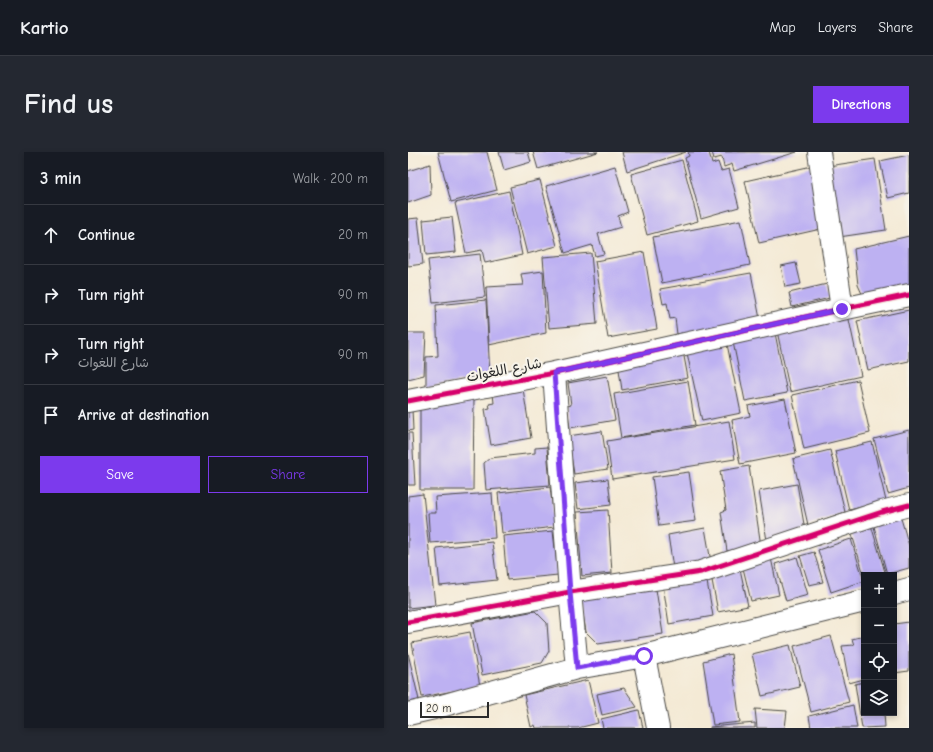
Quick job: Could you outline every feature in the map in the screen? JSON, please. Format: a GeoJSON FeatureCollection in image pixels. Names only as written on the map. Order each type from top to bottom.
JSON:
{"type":"FeatureCollection","features":[{"type":"Feature","properties":{"kind":"street"},"geometry":{"type":"LineString","coordinates":[[819,152],[842,309]]}},
{"type":"Feature","properties":{"kind":"street","name":"شارع اللغوات"},"geometry":{"type":"LineString","coordinates":[[408,401],[554,373],[909,295]]}},
{"type":"Feature","properties":{"kind":"street"},"geometry":{"type":"LineString","coordinates":[[554,373],[577,668]]}},
{"type":"Feature","properties":{"kind":"street"},"geometry":{"type":"LineString","coordinates":[[408,622],[570,592],[701,572],[882,512],[909,505]]}},
{"type":"Feature","properties":{"kind":"street"},"geometry":{"type":"LineString","coordinates":[[897,592],[909,589]]}},
{"type":"Feature","properties":{"kind":"street"},"geometry":{"type":"LineString","coordinates":[[408,714],[577,668],[644,656],[861,602]]}},
{"type":"Feature","properties":{"kind":"street"},"geometry":{"type":"LineString","coordinates":[[644,656],[658,728]]}},
{"type":"Feature","properties":{"kind":"building"},"geometry":{"type":"Polygon","coordinates":[[[438,152],[487,152],[497,190],[451,202],[438,152]]]}},
{"type":"Feature","properties":{"kind":"building"},"geometry":{"type":"Polygon","coordinates":[[[499,152],[528,152],[531,162],[504,170],[499,152]]]}},
{"type":"Feature","properties":{"kind":"building"},"geometry":{"type":"Polygon","coordinates":[[[533,152],[598,152],[538,169],[533,152]]]}},
{"type":"Feature","properties":{"kind":"building"},"geometry":{"type":"Polygon","coordinates":[[[622,152],[686,152],[627,171],[622,152]]]}},
{"type":"Feature","properties":{"kind":"building"},"geometry":{"type":"Polygon","coordinates":[[[688,152],[709,152],[712,164],[718,162],[721,171],[729,169],[739,207],[701,218],[685,158],[689,156],[688,152]]]}},
{"type":"Feature","properties":{"kind":"building"},"geometry":{"type":"Polygon","coordinates":[[[712,152],[797,152],[734,171],[732,164],[724,167],[722,157],[714,159],[712,152]]]}},
{"type":"Feature","properties":{"kind":"building"},"geometry":{"type":"Polygon","coordinates":[[[909,155],[909,193],[888,198],[880,161],[909,155]]]}},
{"type":"Feature","properties":{"kind":"building"},"geometry":{"type":"Polygon","coordinates":[[[875,159],[886,230],[839,237],[828,166],[875,159]]]}},
{"type":"Feature","properties":{"kind":"building"},"geometry":{"type":"Polygon","coordinates":[[[682,160],[698,221],[647,235],[631,174],[682,160]]]}},
{"type":"Feature","properties":{"kind":"building"},"geometry":{"type":"Polygon","coordinates":[[[430,164],[431,195],[408,203],[408,171],[430,164]]]}},
{"type":"Feature","properties":{"kind":"building"},"geometry":{"type":"Polygon","coordinates":[[[615,166],[628,212],[618,216],[621,227],[598,234],[604,254],[595,256],[592,245],[565,253],[546,186],[615,166]]]}},
{"type":"Feature","properties":{"kind":"building"},"geometry":{"type":"Polygon","coordinates":[[[812,166],[825,228],[759,243],[745,181],[812,166]]]}},
{"type":"Feature","properties":{"kind":"building"},"geometry":{"type":"Polygon","coordinates":[[[540,180],[557,246],[527,254],[510,187],[540,180]]]}},
{"type":"Feature","properties":{"kind":"building"},"geometry":{"type":"Polygon","coordinates":[[[509,191],[522,255],[485,263],[482,250],[466,253],[455,203],[509,191]]]}},
{"type":"Feature","properties":{"kind":"building"},"geometry":{"type":"Polygon","coordinates":[[[452,217],[456,252],[426,255],[423,220],[452,217]]]}},
{"type":"Feature","properties":{"kind":"building"},"geometry":{"type":"Polygon","coordinates":[[[418,218],[423,264],[408,266],[408,219],[418,218]]]}},
{"type":"Feature","properties":{"kind":"building"},"geometry":{"type":"Polygon","coordinates":[[[741,220],[750,265],[662,283],[653,237],[741,220]]]}},
{"type":"Feature","properties":{"kind":"building"},"geometry":{"type":"Polygon","coordinates":[[[909,236],[909,294],[863,296],[858,285],[854,249],[909,236]]]}},
{"type":"Feature","properties":{"kind":"building"},"geometry":{"type":"Polygon","coordinates":[[[644,252],[657,329],[608,338],[595,261],[644,252]]]}},
{"type":"Feature","properties":{"kind":"building"},"geometry":{"type":"Polygon","coordinates":[[[591,253],[597,324],[549,328],[543,257],[591,253]]]}},
{"type":"Feature","properties":{"kind":"building"},"geometry":{"type":"Polygon","coordinates":[[[480,254],[485,297],[433,303],[428,260],[480,254]]]}},
{"type":"Feature","properties":{"kind":"building"},"geometry":{"type":"Polygon","coordinates":[[[796,263],[801,284],[785,287],[781,266],[796,263]]]}},
{"type":"Feature","properties":{"kind":"building"},"geometry":{"type":"Polygon","coordinates":[[[543,271],[546,333],[489,345],[486,287],[523,285],[521,274],[543,271]]]}},
{"type":"Feature","properties":{"kind":"building"},"geometry":{"type":"Polygon","coordinates":[[[751,273],[761,324],[683,338],[682,333],[677,334],[675,318],[670,319],[667,303],[663,304],[660,289],[751,273]]]}},
{"type":"Feature","properties":{"kind":"building"},"geometry":{"type":"Polygon","coordinates":[[[827,284],[830,298],[792,307],[789,293],[827,284]]]}},
{"type":"Feature","properties":{"kind":"building"},"geometry":{"type":"Polygon","coordinates":[[[486,300],[490,376],[426,388],[426,357],[438,356],[436,305],[486,300]]]}},
{"type":"Feature","properties":{"kind":"building"},"geometry":{"type":"Polygon","coordinates":[[[909,310],[909,361],[868,370],[857,321],[909,310]]]}},
{"type":"Feature","properties":{"kind":"building"},"geometry":{"type":"Polygon","coordinates":[[[848,315],[861,376],[790,392],[777,331],[848,315]]]}},
{"type":"Feature","properties":{"kind":"building"},"geometry":{"type":"Polygon","coordinates":[[[408,333],[426,333],[424,375],[408,379],[408,333]]]}},
{"type":"Feature","properties":{"kind":"building"},"geometry":{"type":"Polygon","coordinates":[[[775,333],[787,393],[745,401],[733,342],[775,333]]]}},
{"type":"Feature","properties":{"kind":"building"},"geometry":{"type":"Polygon","coordinates":[[[727,344],[741,413],[702,421],[687,353],[727,344]]]}},
{"type":"Feature","properties":{"kind":"building"},"geometry":{"type":"Polygon","coordinates":[[[683,351],[688,378],[622,390],[618,363],[683,351]]]}},
{"type":"Feature","properties":{"kind":"building"},"geometry":{"type":"Polygon","coordinates":[[[607,376],[615,420],[570,428],[567,406],[571,405],[568,383],[607,376]]]}},
{"type":"Feature","properties":{"kind":"building"},"geometry":{"type":"Polygon","coordinates":[[[858,380],[870,433],[804,449],[792,395],[858,380]]]}},
{"type":"Feature","properties":{"kind":"building"},"geometry":{"type":"Polygon","coordinates":[[[688,381],[695,425],[621,438],[614,394],[688,381]]]}},
{"type":"Feature","properties":{"kind":"building"},"geometry":{"type":"Polygon","coordinates":[[[523,389],[531,438],[491,445],[485,409],[490,408],[489,404],[494,403],[493,394],[523,389]]]}},
{"type":"Feature","properties":{"kind":"building"},"geometry":{"type":"Polygon","coordinates":[[[474,396],[473,490],[420,490],[420,407],[474,396]]]}},
{"type":"Feature","properties":{"kind":"building"},"geometry":{"type":"Polygon","coordinates":[[[785,399],[796,453],[740,464],[732,420],[750,416],[748,406],[785,399]]]}},
{"type":"Feature","properties":{"kind":"building"},"geometry":{"type":"Polygon","coordinates":[[[408,409],[412,409],[413,430],[408,431],[408,409]]]}},
{"type":"Feature","properties":{"kind":"building"},"geometry":{"type":"Polygon","coordinates":[[[729,421],[735,459],[612,479],[607,441],[729,421]]]}},
{"type":"Feature","properties":{"kind":"building"},"geometry":{"type":"Polygon","coordinates":[[[909,430],[909,488],[888,494],[874,439],[909,430]]]}},
{"type":"Feature","properties":{"kind":"building"},"geometry":{"type":"Polygon","coordinates":[[[602,431],[608,469],[574,474],[568,436],[602,431]]]}},
{"type":"Feature","properties":{"kind":"building"},"geometry":{"type":"Polygon","coordinates":[[[408,433],[412,433],[415,485],[408,485],[408,433]]]}},
{"type":"Feature","properties":{"kind":"building"},"geometry":{"type":"Polygon","coordinates":[[[872,442],[886,501],[849,510],[835,451],[872,442]]]}},
{"type":"Feature","properties":{"kind":"building"},"geometry":{"type":"Polygon","coordinates":[[[547,447],[550,485],[486,490],[484,463],[490,458],[535,453],[535,448],[547,447]]]}},
{"type":"Feature","properties":{"kind":"building"},"geometry":{"type":"Polygon","coordinates":[[[830,450],[845,512],[808,525],[793,459],[830,450]]]}},
{"type":"Feature","properties":{"kind":"building"},"geometry":{"type":"Polygon","coordinates":[[[749,466],[761,546],[727,551],[721,512],[726,510],[720,471],[749,466]]]}},
{"type":"Feature","properties":{"kind":"building"},"geometry":{"type":"Polygon","coordinates":[[[689,472],[696,521],[659,526],[652,477],[689,472]]]}},
{"type":"Feature","properties":{"kind":"building"},"geometry":{"type":"Polygon","coordinates":[[[608,479],[611,505],[578,509],[575,483],[608,479]]]}},
{"type":"Feature","properties":{"kind":"building"},"geometry":{"type":"Polygon","coordinates":[[[797,484],[805,530],[768,547],[759,491],[797,484]]]}},
{"type":"Feature","properties":{"kind":"building"},"geometry":{"type":"Polygon","coordinates":[[[550,487],[555,527],[502,533],[498,493],[550,487]]]}},
{"type":"Feature","properties":{"kind":"building"},"geometry":{"type":"Polygon","coordinates":[[[492,493],[495,538],[430,543],[428,513],[436,513],[435,497],[492,493]]]}},
{"type":"Feature","properties":{"kind":"building"},"geometry":{"type":"Polygon","coordinates":[[[423,494],[435,605],[408,608],[408,496],[423,494]]]}},
{"type":"Feature","properties":{"kind":"building"},"geometry":{"type":"Polygon","coordinates":[[[608,510],[612,573],[582,576],[577,512],[608,510]]]}},
{"type":"Feature","properties":{"kind":"building"},"geometry":{"type":"Polygon","coordinates":[[[900,515],[909,546],[909,568],[894,572],[886,572],[873,523],[900,515]]]}},
{"type":"Feature","properties":{"kind":"building"},"geometry":{"type":"Polygon","coordinates":[[[871,525],[885,572],[863,572],[851,531],[871,525]]]}},
{"type":"Feature","properties":{"kind":"building"},"geometry":{"type":"Polygon","coordinates":[[[705,528],[711,562],[673,568],[668,535],[705,528]]]}},
{"type":"Feature","properties":{"kind":"building"},"geometry":{"type":"Polygon","coordinates":[[[553,531],[558,575],[507,580],[503,536],[553,531]]]}},
{"type":"Feature","properties":{"kind":"building"},"geometry":{"type":"Polygon","coordinates":[[[851,539],[861,572],[861,582],[831,592],[818,550],[851,539]]]}},
{"type":"Feature","properties":{"kind":"building"},"geometry":{"type":"Polygon","coordinates":[[[492,542],[497,580],[440,586],[436,548],[492,542]]]}},
{"type":"Feature","properties":{"kind":"building"},"geometry":{"type":"Polygon","coordinates":[[[814,552],[823,582],[809,585],[800,556],[814,552]]]}},
{"type":"Feature","properties":{"kind":"building"},"geometry":{"type":"Polygon","coordinates":[[[797,557],[808,595],[786,601],[775,564],[797,557]]]}},
{"type":"Feature","properties":{"kind":"building"},"geometry":{"type":"Polygon","coordinates":[[[771,558],[779,595],[751,601],[743,568],[771,558]]]}},
{"type":"Feature","properties":{"kind":"building"},"geometry":{"type":"Polygon","coordinates":[[[740,569],[748,606],[718,612],[711,575],[740,569]]]}},
{"type":"Feature","properties":{"kind":"building"},"geometry":{"type":"Polygon","coordinates":[[[706,576],[713,616],[669,624],[663,585],[706,576]]]}},
{"type":"Feature","properties":{"kind":"building"},"geometry":{"type":"Polygon","coordinates":[[[655,583],[663,634],[598,644],[586,632],[580,595],[655,583]]]}},
{"type":"Feature","properties":{"kind":"building"},"geometry":{"type":"Polygon","coordinates":[[[535,611],[547,623],[549,651],[542,663],[482,675],[472,623],[535,611]]]}},
{"type":"Feature","properties":{"kind":"building"},"geometry":{"type":"Polygon","coordinates":[[[909,622],[909,671],[897,673],[897,644],[897,624],[909,622]]]}},
{"type":"Feature","properties":{"kind":"building"},"geometry":{"type":"Polygon","coordinates":[[[470,632],[480,686],[422,697],[412,643],[470,632]]]}},
{"type":"Feature","properties":{"kind":"building"},"geometry":{"type":"Polygon","coordinates":[[[831,636],[849,702],[811,712],[794,646],[831,636]]]}},
{"type":"Feature","properties":{"kind":"building"},"geometry":{"type":"Polygon","coordinates":[[[861,637],[861,680],[849,683],[842,646],[854,645],[852,639],[861,637]]]}},
{"type":"Feature","properties":{"kind":"building"},"geometry":{"type":"Polygon","coordinates":[[[790,645],[800,687],[762,696],[752,654],[790,645]]]}},
{"type":"Feature","properties":{"kind":"building"},"geometry":{"type":"Polygon","coordinates":[[[408,653],[419,700],[408,702],[408,653]]]}},
{"type":"Feature","properties":{"kind":"building"},"geometry":{"type":"Polygon","coordinates":[[[731,654],[740,722],[713,725],[703,661],[731,654]]]}},
{"type":"Feature","properties":{"kind":"building"},"geometry":{"type":"Polygon","coordinates":[[[588,680],[598,723],[578,728],[536,728],[535,725],[531,727],[524,695],[588,680]]]}},
{"type":"Feature","properties":{"kind":"building"},"geometry":{"type":"Polygon","coordinates":[[[861,683],[861,716],[884,716],[885,727],[862,728],[855,684],[861,683]]]}},
{"type":"Feature","properties":{"kind":"building"},"geometry":{"type":"Polygon","coordinates":[[[624,688],[637,707],[602,715],[597,694],[624,688]]]}},
{"type":"Feature","properties":{"kind":"building"},"geometry":{"type":"Polygon","coordinates":[[[853,705],[857,728],[811,728],[809,716],[853,705]]]}},
{"type":"Feature","properties":{"kind":"building"},"geometry":{"type":"Polygon","coordinates":[[[755,709],[787,711],[785,728],[757,728],[755,709]]]}},
{"type":"Feature","properties":{"kind":"building"},"geometry":{"type":"Polygon","coordinates":[[[639,710],[643,728],[603,728],[601,719],[639,710]]]}},
{"type":"Feature","properties":{"kind":"building"},"geometry":{"type":"Polygon","coordinates":[[[755,723],[755,728],[710,728],[710,727],[755,723]]]}},
{"type":"Feature","properties":{"kind":"cycle path"},"geometry":{"type":"LineString","coordinates":[[408,401],[554,373],[909,295]]}},
{"type":"Feature","properties":{"kind":"cycle path"},"geometry":{"type":"LineString","coordinates":[[408,622],[570,592],[701,572],[882,512],[909,505]]}},
{"type":"Feature","properties":{"kind":"route"},"geometry":{"type":"LineString","coordinates":[[644,656],[577,668],[554,373],[842,309]]}}]}
